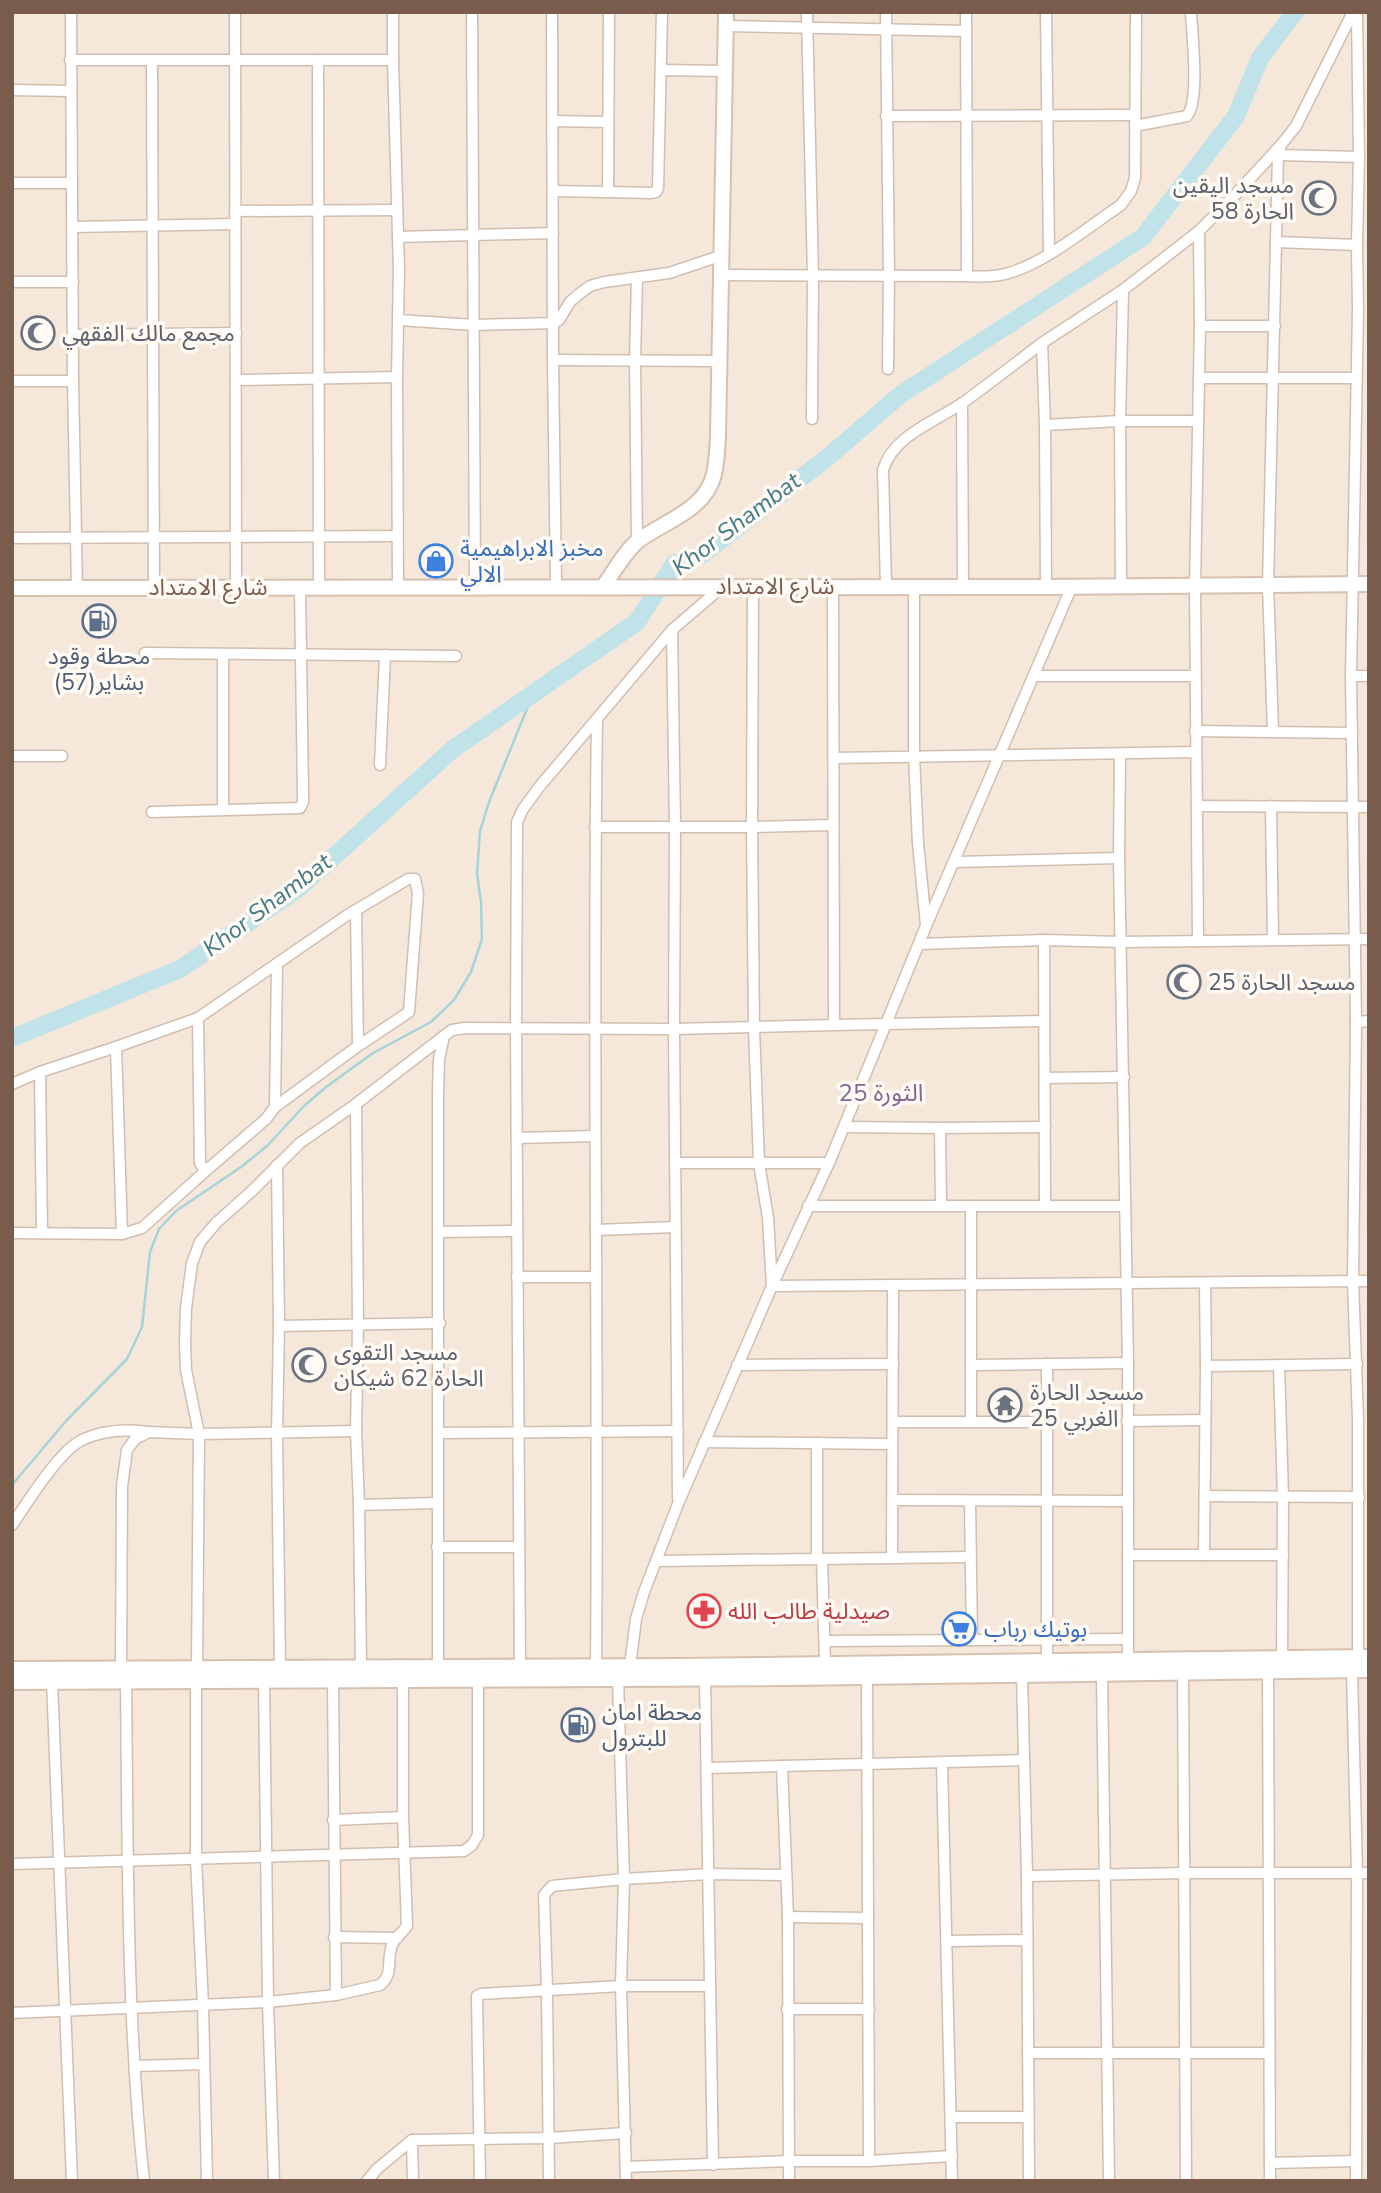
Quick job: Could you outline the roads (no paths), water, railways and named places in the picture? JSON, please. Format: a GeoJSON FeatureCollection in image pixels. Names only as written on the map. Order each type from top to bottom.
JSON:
{"type":"FeatureCollection","features":[{"type":"Feature","properties":{"kind":"main road"},"geometry":{"type":"LineString","coordinates":[[609,587],[627,552],[637,542],[699,501],[714,477],[718,437],[726,19]]}},
{"type":"Feature","properties":{"kind":"main road","name":"شارع الامتداد"},"geometry":{"type":"LineString","coordinates":[[12,588],[1369,584]]}},
{"type":"Feature","properties":{"kind":"main road"},"geometry":{"type":"LineString","coordinates":[[12,1669],[123,1675],[197,1674],[281,1667],[596,1667],[1282,1659],[1360,1661],[1369,1670]]}},
{"type":"Feature","properties":{"kind":"main road"},"geometry":{"type":"LineString","coordinates":[[197,1674],[264,1681],[867,1677],[1268,1671],[1360,1661]]}},
{"type":"Feature","properties":{"kind":"main road"},"geometry":{"type":"LineString","coordinates":[[12,1682],[123,1675]]}},
{"type":"Feature","properties":{"kind":"street"},"geometry":{"type":"LineString","coordinates":[[71,12],[77,588]]}},
{"type":"Feature","properties":{"kind":"street"},"geometry":{"type":"LineString","coordinates":[[235,12],[236,587]]}},
{"type":"Feature","properties":{"kind":"street"},"geometry":{"type":"LineString","coordinates":[[393,12],[398,237],[398,587]]}},
{"type":"Feature","properties":{"kind":"street"},"geometry":{"type":"LineString","coordinates":[[472,12],[475,586]]}},
{"type":"Feature","properties":{"kind":"street"},"geometry":{"type":"LineString","coordinates":[[552,12],[556,586]]}},
{"type":"Feature","properties":{"kind":"street"},"geometry":{"type":"LineString","coordinates":[[608,192],[609,12]]}},
{"type":"Feature","properties":{"kind":"street"},"geometry":{"type":"LineString","coordinates":[[553,191],[656,192],[662,12]]}},
{"type":"Feature","properties":{"kind":"street"},"geometry":{"type":"LineString","coordinates":[[807,12],[813,276],[812,419]]}},
{"type":"Feature","properties":{"kind":"street"},"geometry":{"type":"LineString","coordinates":[[886,12],[888,369]]}},
{"type":"Feature","properties":{"kind":"street"},"geometry":{"type":"LineString","coordinates":[[966,12],[967,276]]}},
{"type":"Feature","properties":{"kind":"street"},"geometry":{"type":"LineString","coordinates":[[1046,12],[1049,254]]}},
{"type":"Feature","properties":{"kind":"street"},"geometry":{"type":"LineString","coordinates":[[720,275],[1003,275],[1049,254],[1121,205],[1131,191],[1135,178],[1136,12]]}},
{"type":"Feature","properties":{"kind":"street"},"geometry":{"type":"LineString","coordinates":[[886,116],[1046,116],[1135,120],[1187,116],[1194,98],[1191,12]]}},
{"type":"Feature","properties":{"kind":"street"},"geometry":{"type":"LineString","coordinates":[[1355,12],[1363,84],[1359,158],[1363,217],[1357,245],[1363,310],[1356,378],[1351,676],[1356,1021],[1353,1281],[1357,1364],[1364,1420],[1359,1497],[1364,1556],[1357,1873],[1356,2181]]}},
{"type":"Feature","properties":{"kind":"street"},"geometry":{"type":"LineString","coordinates":[[886,586],[883,470],[891,452],[905,439],[962,403],[1042,343],[1123,290],[1199,232],[1279,150],[1308,106],[1355,12]]}},
{"type":"Feature","properties":{"kind":"street"},"geometry":{"type":"LineString","coordinates":[[726,19],[807,28],[966,31]]}},
{"type":"Feature","properties":{"kind":"street"},"geometry":{"type":"LineString","coordinates":[[70,60],[393,60]]}},
{"type":"Feature","properties":{"kind":"street"},"geometry":{"type":"LineString","coordinates":[[152,60],[154,587]]}},
{"type":"Feature","properties":{"kind":"street"},"geometry":{"type":"LineString","coordinates":[[318,60],[319,587]]}},
{"type":"Feature","properties":{"kind":"street"},"geometry":{"type":"LineString","coordinates":[[661,70],[725,71]]}},
{"type":"Feature","properties":{"kind":"street"},"geometry":{"type":"LineString","coordinates":[[12,90],[70,91]]}},
{"type":"Feature","properties":{"kind":"street"},"geometry":{"type":"LineString","coordinates":[[553,121],[608,122]]}},
{"type":"Feature","properties":{"kind":"street"},"geometry":{"type":"LineString","coordinates":[[1279,150],[1359,158]]}},
{"type":"Feature","properties":{"kind":"street"},"geometry":{"type":"LineString","coordinates":[[1273,732],[1268,585],[1279,150]]}},
{"type":"Feature","properties":{"kind":"street"},"geometry":{"type":"LineString","coordinates":[[12,183],[72,183]]}},
{"type":"Feature","properties":{"kind":"street"},"geometry":{"type":"LineString","coordinates":[[235,211],[397,210]]}},
{"type":"Feature","properties":{"kind":"street"},"geometry":{"type":"LineString","coordinates":[[73,227],[235,224]]}},
{"type":"Feature","properties":{"kind":"street"},"geometry":{"type":"LineString","coordinates":[[1198,941],[1195,586],[1199,232]]}},
{"type":"Feature","properties":{"kind":"street"},"geometry":{"type":"LineString","coordinates":[[398,237],[553,233]]}},
{"type":"Feature","properties":{"kind":"street"},"geometry":{"type":"LineString","coordinates":[[1276,242],[1357,245]]}},
{"type":"Feature","properties":{"kind":"street"},"geometry":{"type":"LineString","coordinates":[[398,320],[474,325],[554,323],[559,320],[570,302],[590,286],[669,273],[720,256]]}},
{"type":"Feature","properties":{"kind":"street"},"geometry":{"type":"LineString","coordinates":[[637,278],[637,542]]}},
{"type":"Feature","properties":{"kind":"street"},"geometry":{"type":"LineString","coordinates":[[12,282],[74,282]]}},
{"type":"Feature","properties":{"kind":"street"},"geometry":{"type":"LineString","coordinates":[[1121,585],[1120,421],[1123,290]]}},
{"type":"Feature","properties":{"kind":"street"},"geometry":{"type":"LineString","coordinates":[[1200,326],[1275,326]]}},
{"type":"Feature","properties":{"kind":"street"},"geometry":{"type":"LineString","coordinates":[[74,335],[236,333]]}},
{"type":"Feature","properties":{"kind":"street"},"geometry":{"type":"LineString","coordinates":[[1042,343],[1046,587]]}},
{"type":"Feature","properties":{"kind":"street"},"geometry":{"type":"LineString","coordinates":[[553,360],[719,360]]}},
{"type":"Feature","properties":{"kind":"street"},"geometry":{"type":"LineString","coordinates":[[236,380],[397,377]]}},
{"type":"Feature","properties":{"kind":"street"},"geometry":{"type":"LineString","coordinates":[[1199,378],[1356,378]]}},
{"type":"Feature","properties":{"kind":"street"},"geometry":{"type":"LineString","coordinates":[[12,381],[73,380]]}},
{"type":"Feature","properties":{"kind":"street"},"geometry":{"type":"LineString","coordinates":[[962,403],[963,586]]}},
{"type":"Feature","properties":{"kind":"street"},"geometry":{"type":"LineString","coordinates":[[1045,425],[1198,421]]}},
{"type":"Feature","properties":{"kind":"street"},"geometry":{"type":"LineString","coordinates":[[12,538],[397,536]]}},
{"type":"Feature","properties":{"kind":"street"},"geometry":{"type":"LineString","coordinates":[[520,1666],[517,1432],[517,822],[540,786],[671,630],[721,586]]}},
{"type":"Feature","properties":{"kind":"street"},"geometry":{"type":"LineString","coordinates":[[753,586],[754,1028],[759,1163],[768,1218],[772,1286]]}},
{"type":"Feature","properties":{"kind":"street"},"geometry":{"type":"LineString","coordinates":[[833,586],[834,1025]]}},
{"type":"Feature","properties":{"kind":"street"},"geometry":{"type":"LineString","coordinates":[[914,586],[914,756],[918,843],[926,926]]}},
{"type":"Feature","properties":{"kind":"street"},"geometry":{"type":"LineString","coordinates":[[630,1666],[636,1619],[678,1504],[737,1365],[829,1163],[926,926],[956,862],[1072,586]]}},
{"type":"Feature","properties":{"kind":"street"},"geometry":{"type":"LineString","coordinates":[[152,812],[300,808],[303,802],[300,587]]}},
{"type":"Feature","properties":{"kind":"street"},"geometry":{"type":"LineString","coordinates":[[671,630],[675,826],[678,1504]]}},
{"type":"Feature","properties":{"kind":"street"},"geometry":{"type":"LineString","coordinates":[[145,653],[456,656]]}},
{"type":"Feature","properties":{"kind":"street"},"geometry":{"type":"LineString","coordinates":[[223,654],[223,810]]}},
{"type":"Feature","properties":{"kind":"street"},"geometry":{"type":"LineString","coordinates":[[380,765],[385,654]]}},
{"type":"Feature","properties":{"kind":"street"},"geometry":{"type":"LineString","coordinates":[[1035,676],[1195,676]]}},
{"type":"Feature","properties":{"kind":"street"},"geometry":{"type":"LineString","coordinates":[[1351,676],[1369,676]]}},
{"type":"Feature","properties":{"kind":"street"},"geometry":{"type":"LineString","coordinates":[[596,1667],[598,1431],[594,1029],[597,719]]}},
{"type":"Feature","properties":{"kind":"street"},"geometry":{"type":"LineString","coordinates":[[1195,731],[1352,733]]}},
{"type":"Feature","properties":{"kind":"street"},"geometry":{"type":"LineString","coordinates":[[834,758],[1196,752]]}},
{"type":"Feature","properties":{"kind":"street"},"geometry":{"type":"LineString","coordinates":[[1120,755],[1119,858],[1128,1284],[1128,1660]]}},
{"type":"Feature","properties":{"kind":"street"},"geometry":{"type":"LineString","coordinates":[[12,756],[62,756]]}},
{"type":"Feature","properties":{"kind":"street"},"geometry":{"type":"LineString","coordinates":[[1197,806],[1369,807]]}},
{"type":"Feature","properties":{"kind":"street"},"geometry":{"type":"LineString","coordinates":[[1271,806],[1273,939]]}},
{"type":"Feature","properties":{"kind":"street"},"geometry":{"type":"LineString","coordinates":[[595,827],[832,825]]}},
{"type":"Feature","properties":{"kind":"street"},"geometry":{"type":"LineString","coordinates":[[956,862],[1119,858]]}},
{"type":"Feature","properties":{"kind":"street"},"geometry":{"type":"LineString","coordinates":[[12,1084],[198,1017],[356,910],[408,879],[415,879],[415,943],[409,1012],[275,1107],[266,1119],[142,1228],[122,1234],[12,1233]]}},
{"type":"Feature","properties":{"kind":"street"},"geometry":{"type":"LineString","coordinates":[[356,910],[358,1046]]}},
{"type":"Feature","properties":{"kind":"street"},"geometry":{"type":"LineString","coordinates":[[920,944],[1044,940],[1121,942],[1369,939]]}},
{"type":"Feature","properties":{"kind":"street"},"geometry":{"type":"LineString","coordinates":[[1044,940],[1045,1205]]}},
{"type":"Feature","properties":{"kind":"street"},"geometry":{"type":"LineString","coordinates":[[275,1107],[277,964]]}},
{"type":"Feature","properties":{"kind":"street"},"geometry":{"type":"LineString","coordinates":[[198,1017],[200,1163],[203,1168],[209,1168]]}},
{"type":"Feature","properties":{"kind":"street"},"geometry":{"type":"LineString","coordinates":[[207,2181],[196,1859],[199,1434],[186,1370],[185,1342],[192,1263],[200,1242],[300,1143],[356,1104],[452,1030],[754,1028],[1044,1021]]}},
{"type":"Feature","properties":{"kind":"street"},"geometry":{"type":"LineString","coordinates":[[1356,1021],[1369,1021]]}},
{"type":"Feature","properties":{"kind":"street"},"geometry":{"type":"LineString","coordinates":[[438,1666],[439,1073],[444,1036]]}},
{"type":"Feature","properties":{"kind":"street"},"geometry":{"type":"LineString","coordinates":[[116,1048],[122,1234]]}},
{"type":"Feature","properties":{"kind":"street"},"geometry":{"type":"LineString","coordinates":[[40,1072],[43,1233]]}},
{"type":"Feature","properties":{"kind":"street"},"geometry":{"type":"LineString","coordinates":[[1045,1078],[1124,1077]]}},
{"type":"Feature","properties":{"kind":"street"},"geometry":{"type":"LineString","coordinates":[[356,1104],[356,1431],[362,1667]]}},
{"type":"Feature","properties":{"kind":"street"},"geometry":{"type":"LineString","coordinates":[[844,1127],[1045,1127]]}},
{"type":"Feature","properties":{"kind":"street"},"geometry":{"type":"LineString","coordinates":[[940,1128],[941,1205]]}},
{"type":"Feature","properties":{"kind":"street"},"geometry":{"type":"LineString","coordinates":[[517,1138],[594,1136]]}},
{"type":"Feature","properties":{"kind":"street"},"geometry":{"type":"LineString","coordinates":[[1355,1148],[1369,1148]]}},
{"type":"Feature","properties":{"kind":"street"},"geometry":{"type":"LineString","coordinates":[[676,1163],[829,1163]]}},
{"type":"Feature","properties":{"kind":"street"},"geometry":{"type":"LineString","coordinates":[[277,1165],[277,1434],[281,1667]]}},
{"type":"Feature","properties":{"kind":"street"},"geometry":{"type":"LineString","coordinates":[[808,1206],[1125,1206]]}},
{"type":"Feature","properties":{"kind":"street"},"geometry":{"type":"LineString","coordinates":[[971,1206],[971,1422]]}},
{"type":"Feature","properties":{"kind":"street"},"geometry":{"type":"LineString","coordinates":[[596,1230],[675,1227]]}},
{"type":"Feature","properties":{"kind":"street"},"geometry":{"type":"LineString","coordinates":[[439,1232],[517,1231]]}},
{"type":"Feature","properties":{"kind":"street"},"geometry":{"type":"LineString","coordinates":[[517,1277],[596,1277]]}},
{"type":"Feature","properties":{"kind":"street"},"geometry":{"type":"LineString","coordinates":[[772,1286],[1369,1281]]}},
{"type":"Feature","properties":{"kind":"street"},"geometry":{"type":"LineString","coordinates":[[1204,1555],[1205,1283]]}},
{"type":"Feature","properties":{"kind":"street"},"geometry":{"type":"LineString","coordinates":[[892,1558],[893,1286]]}},
{"type":"Feature","properties":{"kind":"street"},"geometry":{"type":"LineString","coordinates":[[279,1326],[440,1323]]}},
{"type":"Feature","properties":{"kind":"street"},"geometry":{"type":"LineString","coordinates":[[971,1365],[1128,1363]]}},
{"type":"Feature","properties":{"kind":"street"},"geometry":{"type":"LineString","coordinates":[[737,1365],[893,1364]]}},
{"type":"Feature","properties":{"kind":"street"},"geometry":{"type":"LineString","coordinates":[[1047,1364],[1047,1662]]}},
{"type":"Feature","properties":{"kind":"street"},"geometry":{"type":"LineString","coordinates":[[1206,1367],[1357,1364]]}},
{"type":"Feature","properties":{"kind":"street"},"geometry":{"type":"LineString","coordinates":[[1279,1366],[1283,1497],[1282,1659]]}},
{"type":"Feature","properties":{"kind":"street"},"geometry":{"type":"LineString","coordinates":[[1127,1421],[1205,1420]]}},
{"type":"Feature","properties":{"kind":"street"},"geometry":{"type":"LineString","coordinates":[[892,1422],[1047,1422]]}},
{"type":"Feature","properties":{"kind":"street"},"geometry":{"type":"LineString","coordinates":[[12,1525],[55,1464],[79,1441],[102,1433],[127,1429],[199,1434],[356,1431]]}},
{"type":"Feature","properties":{"kind":"street"},"geometry":{"type":"LineString","coordinates":[[438,1433],[678,1431]]}},
{"type":"Feature","properties":{"kind":"street"},"geometry":{"type":"LineString","coordinates":[[144,2181],[131,2009],[121,1522],[127,1450],[135,1439],[149,1432]]}},
{"type":"Feature","properties":{"kind":"street"},"geometry":{"type":"LineString","coordinates":[[704,1442],[892,1444]]}},
{"type":"Feature","properties":{"kind":"street"},"geometry":{"type":"LineString","coordinates":[[817,1443],[819,1559],[825,1665]]}},
{"type":"Feature","properties":{"kind":"street"},"geometry":{"type":"LineString","coordinates":[[1205,1496],[1359,1497]]}},
{"type":"Feature","properties":{"kind":"street"},"geometry":{"type":"LineString","coordinates":[[893,1500],[1128,1501]]}},
{"type":"Feature","properties":{"kind":"street"},"geometry":{"type":"LineString","coordinates":[[970,1501],[972,1640]]}},
{"type":"Feature","properties":{"kind":"street"},"geometry":{"type":"LineString","coordinates":[[359,1505],[437,1503]]}},
{"type":"Feature","properties":{"kind":"street"},"geometry":{"type":"LineString","coordinates":[[437,1548],[519,1547]]}},
{"type":"Feature","properties":{"kind":"street"},"geometry":{"type":"LineString","coordinates":[[1128,1555],[1283,1555]]}},
{"type":"Feature","properties":{"kind":"street"},"geometry":{"type":"LineString","coordinates":[[656,1561],[971,1557]]}},
{"type":"Feature","properties":{"kind":"street"},"geometry":{"type":"LineString","coordinates":[[825,1641],[1127,1639]]}},
{"type":"Feature","properties":{"kind":"street"},"geometry":{"type":"LineString","coordinates":[[1183,1671],[1186,2181]]}},
{"type":"Feature","properties":{"kind":"street"},"geometry":{"type":"LineString","coordinates":[[1268,1671],[1270,2181]]}},
{"type":"Feature","properties":{"kind":"street"},"geometry":{"type":"LineString","coordinates":[[1102,1673],[1109,2181]]}},
{"type":"Feature","properties":{"kind":"street"},"geometry":{"type":"LineString","coordinates":[[1022,1675],[1027,1876],[1029,2181]]}},
{"type":"Feature","properties":{"kind":"street"},"geometry":{"type":"LineString","coordinates":[[867,1677],[869,2161]]}},
{"type":"Feature","properties":{"kind":"street"},"geometry":{"type":"LineString","coordinates":[[705,1678],[713,2165]]}},
{"type":"Feature","properties":{"kind":"street"},"geometry":{"type":"LineString","coordinates":[[618,1679],[624,1879],[621,1986],[626,2181]]}},
{"type":"Feature","properties":{"kind":"street"},"geometry":{"type":"LineString","coordinates":[[12,2013],[268,2002],[336,1995],[380,1985],[386,1981],[390,1975],[392,1945],[407,1926],[403,1817],[403,1680]]}},
{"type":"Feature","properties":{"kind":"street"},"geometry":{"type":"LineString","coordinates":[[12,1864],[464,1851],[478,1835],[478,1680]]}},
{"type":"Feature","properties":{"kind":"street"},"geometry":{"type":"LineString","coordinates":[[52,1681],[72,2181]]}},
{"type":"Feature","properties":{"kind":"street"},"geometry":{"type":"LineString","coordinates":[[264,1681],[265,1857],[274,2181]]}},
{"type":"Feature","properties":{"kind":"street"},"geometry":{"type":"LineString","coordinates":[[333,1681],[336,1995]]}},
{"type":"Feature","properties":{"kind":"street"},"geometry":{"type":"LineString","coordinates":[[707,1768],[1024,1760]]}},
{"type":"Feature","properties":{"kind":"street"},"geometry":{"type":"LineString","coordinates":[[942,1763],[952,2181]]}},
{"type":"Feature","properties":{"kind":"street"},"geometry":{"type":"LineString","coordinates":[[782,1766],[788,1916],[789,2181]]}},
{"type":"Feature","properties":{"kind":"street"},"geometry":{"type":"LineString","coordinates":[[333,1820],[403,1817]]}},
{"type":"Feature","properties":{"kind":"street"},"geometry":{"type":"LineString","coordinates":[[1027,1876],[1269,1872],[1369,1874]]}},
{"type":"Feature","properties":{"kind":"street"},"geometry":{"type":"LineString","coordinates":[[549,2181],[544,1895],[547,1889],[552,1886],[624,1879],[709,1874],[786,1875]]}},
{"type":"Feature","properties":{"kind":"street"},"geometry":{"type":"LineString","coordinates":[[788,1916],[869,1918]]}},
{"type":"Feature","properties":{"kind":"street"},"geometry":{"type":"LineString","coordinates":[[334,1937],[397,1938]]}},
{"type":"Feature","properties":{"kind":"street"},"geometry":{"type":"LineString","coordinates":[[947,1941],[1026,1940]]}},
{"type":"Feature","properties":{"kind":"street"},"geometry":{"type":"LineString","coordinates":[[480,2181],[477,1996],[621,1986],[710,1986]]}},
{"type":"Feature","properties":{"kind":"street"},"geometry":{"type":"LineString","coordinates":[[787,2009],[869,2009]]}},
{"type":"Feature","properties":{"kind":"street"},"geometry":{"type":"LineString","coordinates":[[1028,2053],[1269,2053]]}},
{"type":"Feature","properties":{"kind":"street"},"geometry":{"type":"LineString","coordinates":[[135,2066],[204,2064]]}},
{"type":"Feature","properties":{"kind":"street"},"geometry":{"type":"LineString","coordinates":[[952,2116],[1028,2117]]}},
{"type":"Feature","properties":{"kind":"street"},"geometry":{"type":"LineString","coordinates":[[367,2181],[377,2169],[412,2140],[548,2138],[626,2133]]}},
{"type":"Feature","properties":{"kind":"street"},"geometry":{"type":"LineString","coordinates":[[412,2140],[413,2181]]}},
{"type":"Feature","properties":{"kind":"street"},"geometry":{"type":"LineString","coordinates":[[626,2167],[869,2161],[952,2156]]}},
{"type":"Feature","properties":{"kind":"street"},"geometry":{"type":"LineString","coordinates":[[1270,2163],[1356,2161]]}},
{"type":"Feature","properties":{"kind":"waterway","name":"Khor Shambat"},"geometry":{"type":"LineString","coordinates":[[12,1038],[180,969],[299,888],[453,749],[637,622],[674,564],[703,554],[828,457],[900,395],[1143,237],[1236,116],[1260,58],[1295,12]]}},
{"type":"Feature","properties":{"kind":"waterway"},"geometry":{"type":"LineString","coordinates":[[12,1485],[66,1421],[127,1359],[142,1327],[150,1252],[159,1229],[176,1211],[267,1146],[304,1106],[326,1087],[373,1053],[431,1022],[454,1000],[471,972],[482,939],[477,874],[480,831],[533,694]]}},
{"type":"Feature","properties":{"kind":"place","name":"مسجد اليقين الحارة 58"},"geometry":{"type":"Point","coordinates":[1319,198]}},
{"type":"Feature","properties":{"kind":"place","name":"مجمع مالك الفقهي"},"geometry":{"type":"Point","coordinates":[38,333]}},
{"type":"Feature","properties":{"kind":"place","name":"مخبز الابراهيمية الالي"},"geometry":{"type":"Point","coordinates":[436,561]}},
{"type":"Feature","properties":{"kind":"place","name":"محطة وقود بشاير(57)"},"geometry":{"type":"Point","coordinates":[99,621]}},
{"type":"Feature","properties":{"kind":"place","name":"مسجد الحارة 25"},"geometry":{"type":"Point","coordinates":[1184,982]}},
{"type":"Feature","properties":{"kind":"place","name":"مسجد التقوى الحارة 62 شيكان"},"geometry":{"type":"Point","coordinates":[309,1365]}},
{"type":"Feature","properties":{"kind":"place","name":"مسجد الحارة 25 الغربي"},"geometry":{"type":"Point","coordinates":[1005,1405]}},
{"type":"Feature","properties":{"kind":"place","name":"صيدلية طالب الله"},"geometry":{"type":"Point","coordinates":[704,1611]}},
{"type":"Feature","properties":{"kind":"place","name":"بوتيك رباب"},"geometry":{"type":"Point","coordinates":[959,1629]}},
{"type":"Feature","properties":{"kind":"place","name":"محطة امان للبترول"},"geometry":{"type":"Point","coordinates":[578,1725]}},
{"type":"Feature","properties":{"kind":"district","name":"الثورة 25"},"geometry":{"type":"Point","coordinates":[881,1093]}}]}
